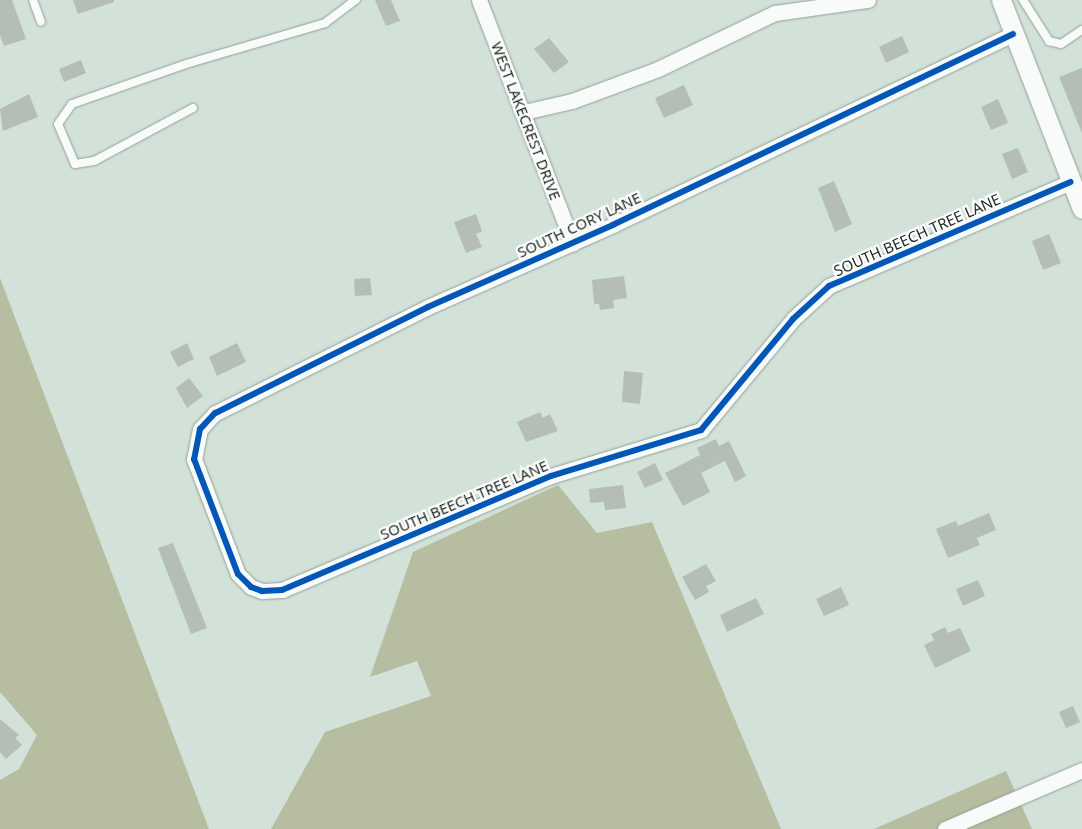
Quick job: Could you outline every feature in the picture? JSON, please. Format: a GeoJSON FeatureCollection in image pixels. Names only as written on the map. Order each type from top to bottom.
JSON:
{"type":"FeatureCollection","features":[{"type":"Feature","properties":{"kind":"street","name":"WEST LAKECREST DRIVE"},"geometry":{"type":"LineString","coordinates":[[478,0],[524,112],[573,243]]}},
{"type":"Feature","properties":{"kind":"street"},"geometry":{"type":"LineString","coordinates":[[524,112],[572,101],[658,69],[775,13],[868,0]]}},
{"type":"Feature","properties":{"kind":"street"},"geometry":{"type":"LineString","coordinates":[[1001,0],[1082,209]]}},
{"type":"Feature","properties":{"kind":"street","name":"SOUTH CORY LANE"},"geometry":{"type":"LineString","coordinates":[[238,574],[197,471],[194,448],[200,429],[224,408],[443,300],[573,243],[1014,34]]}},
{"type":"Feature","properties":{"kind":"street","name":"SOUTH BEECH TREE LANE"},"geometry":{"type":"LineString","coordinates":[[238,574],[251,587],[262,592],[282,590],[551,476],[701,430],[793,319],[829,286],[1071,182]]}},
{"type":"Feature","properties":{"kind":"street"},"geometry":{"type":"LineString","coordinates":[[945,829],[1082,770]]}},
{"type":"Feature","properties":{"kind":"lane"},"geometry":{"type":"LineString","coordinates":[[34,0],[42,22]]}},
{"type":"Feature","properties":{"kind":"lane"},"geometry":{"type":"LineString","coordinates":[[193,108],[94,161],[75,164],[58,124],[72,104],[186,64],[325,23],[356,0]]}},
{"type":"Feature","properties":{"kind":"lane"},"geometry":{"type":"LineString","coordinates":[[1022,0],[1049,41],[1061,44],[1082,30]]}},
{"type":"Feature","properties":{"kind":"green space"},"geometry":{"type":"Polygon","coordinates":[[[0,278],[209,829],[0,829],[0,780],[19,769],[37,735],[0,692],[0,278]]]}},
{"type":"Feature","properties":{"kind":"green space"},"geometry":{"type":"Polygon","coordinates":[[[558,485],[597,533],[652,522],[781,829],[271,829],[325,732],[431,696],[417,661],[370,677],[413,552],[558,485]]]}},
{"type":"Feature","properties":{"kind":"green space"},"geometry":{"type":"Polygon","coordinates":[[[1006,771],[1032,829],[874,829],[1006,771]]]}},
{"type":"Feature","properties":{"kind":"building"},"geometry":{"type":"Polygon","coordinates":[[[0,0],[12,0],[26,39],[4,46],[0,35],[0,0]]]}},
{"type":"Feature","properties":{"kind":"building"},"geometry":{"type":"Polygon","coordinates":[[[73,0],[114,0],[114,2],[78,14],[73,0]]]}},
{"type":"Feature","properties":{"kind":"building"},"geometry":{"type":"Polygon","coordinates":[[[375,0],[391,0],[400,21],[386,26],[375,0]]]}},
{"type":"Feature","properties":{"kind":"building"},"geometry":{"type":"Polygon","coordinates":[[[902,36],[909,52],[886,63],[879,47],[902,36]]]}},
{"type":"Feature","properties":{"kind":"building"},"geometry":{"type":"Polygon","coordinates":[[[549,38],[569,62],[554,73],[534,49],[549,38]]]}},
{"type":"Feature","properties":{"kind":"building"},"geometry":{"type":"Polygon","coordinates":[[[81,60],[86,73],[64,82],[59,69],[81,60]]]}},
{"type":"Feature","properties":{"kind":"building"},"geometry":{"type":"Polygon","coordinates":[[[1082,68],[1082,133],[1059,77],[1082,68]]]}},
{"type":"Feature","properties":{"kind":"building"},"geometry":{"type":"Polygon","coordinates":[[[684,85],[693,105],[664,118],[655,98],[684,85]]]}},
{"type":"Feature","properties":{"kind":"building"},"geometry":{"type":"Polygon","coordinates":[[[29,94],[38,117],[3,131],[0,109],[29,94]]]}},
{"type":"Feature","properties":{"kind":"building"},"geometry":{"type":"Polygon","coordinates":[[[998,99],[1008,123],[991,130],[981,107],[998,99]]]}},
{"type":"Feature","properties":{"kind":"building"},"geometry":{"type":"Polygon","coordinates":[[[1018,148],[1028,172],[1012,179],[1002,154],[1018,148]]]}},
{"type":"Feature","properties":{"kind":"building"},"geometry":{"type":"Polygon","coordinates":[[[834,181],[852,224],[835,232],[818,188],[834,181]]]}},
{"type":"Feature","properties":{"kind":"building"},"geometry":{"type":"Polygon","coordinates":[[[476,214],[482,231],[476,234],[482,247],[466,253],[454,222],[476,214]]]}},
{"type":"Feature","properties":{"kind":"building"},"geometry":{"type":"Polygon","coordinates":[[[1049,234],[1061,263],[1043,270],[1032,241],[1049,234]]]}},
{"type":"Feature","properties":{"kind":"building"},"geometry":{"type":"Polygon","coordinates":[[[624,276],[627,298],[613,300],[614,308],[600,310],[599,304],[594,304],[592,280],[624,276]]]}},
{"type":"Feature","properties":{"kind":"building"},"geometry":{"type":"Polygon","coordinates":[[[370,278],[372,295],[355,296],[354,279],[370,278]]]}},
{"type":"Feature","properties":{"kind":"building"},"geometry":{"type":"Polygon","coordinates":[[[187,343],[194,359],[178,367],[170,352],[187,343]]]}},
{"type":"Feature","properties":{"kind":"building"},"geometry":{"type":"Polygon","coordinates":[[[237,343],[246,362],[217,376],[209,357],[237,343]]]}},
{"type":"Feature","properties":{"kind":"building"},"geometry":{"type":"Polygon","coordinates":[[[624,371],[643,373],[640,404],[622,402],[624,371]]]}},
{"type":"Feature","properties":{"kind":"building"},"geometry":{"type":"Polygon","coordinates":[[[189,378],[203,396],[187,408],[176,388],[189,378]]]}},
{"type":"Feature","properties":{"kind":"building"},"geometry":{"type":"Polygon","coordinates":[[[540,412],[543,418],[550,414],[558,431],[526,442],[517,422],[540,412]]]}},
{"type":"Feature","properties":{"kind":"building"},"geometry":{"type":"Polygon","coordinates":[[[716,439],[719,446],[729,441],[746,476],[735,482],[725,461],[701,473],[710,492],[683,506],[665,473],[700,455],[697,448],[716,439]]]}},
{"type":"Feature","properties":{"kind":"building"},"geometry":{"type":"Polygon","coordinates":[[[655,463],[663,480],[645,488],[637,472],[655,463]]]}},
{"type":"Feature","properties":{"kind":"building"},"geometry":{"type":"Polygon","coordinates":[[[623,485],[626,508],[605,510],[604,502],[590,503],[589,489],[623,485]]]}},
{"type":"Feature","properties":{"kind":"building"},"geometry":{"type":"Polygon","coordinates":[[[989,513],[996,530],[977,538],[980,545],[948,558],[936,529],[956,521],[958,526],[989,513]]]}},
{"type":"Feature","properties":{"kind":"building"},"geometry":{"type":"Polygon","coordinates":[[[173,543],[207,628],[191,634],[158,548],[173,543]]]}},
{"type":"Feature","properties":{"kind":"building"},"geometry":{"type":"Polygon","coordinates":[[[706,564],[716,581],[706,586],[709,592],[695,600],[682,577],[706,564]]]}},
{"type":"Feature","properties":{"kind":"building"},"geometry":{"type":"Polygon","coordinates":[[[978,580],[985,596],[963,606],[956,589],[978,580]]]}},
{"type":"Feature","properties":{"kind":"building"},"geometry":{"type":"Polygon","coordinates":[[[841,587],[849,605],[824,616],[816,599],[841,587]]]}},
{"type":"Feature","properties":{"kind":"building"},"geometry":{"type":"Polygon","coordinates":[[[756,598],[764,614],[727,632],[720,615],[756,598]]]}},
{"type":"Feature","properties":{"kind":"building"},"geometry":{"type":"Polygon","coordinates":[[[945,627],[948,633],[960,628],[971,651],[935,668],[924,645],[934,640],[931,634],[945,627]]]}},
{"type":"Feature","properties":{"kind":"building"},"geometry":{"type":"Polygon","coordinates":[[[1073,706],[1080,722],[1066,728],[1059,712],[1073,706]]]}},
{"type":"Feature","properties":{"kind":"building"},"geometry":{"type":"Polygon","coordinates":[[[0,719],[19,735],[15,738],[22,745],[6,759],[0,752],[0,719]]]}},
{"type":"Feature","properties":{"kind":"cycle path"},"geometry":{"type":"LineString","coordinates":[[1013,34],[613,225],[428,307],[215,413],[200,429],[194,459],[238,574],[251,587],[262,591],[282,590],[551,476],[701,430],[793,319],[829,286],[1071,182]]}}]}
